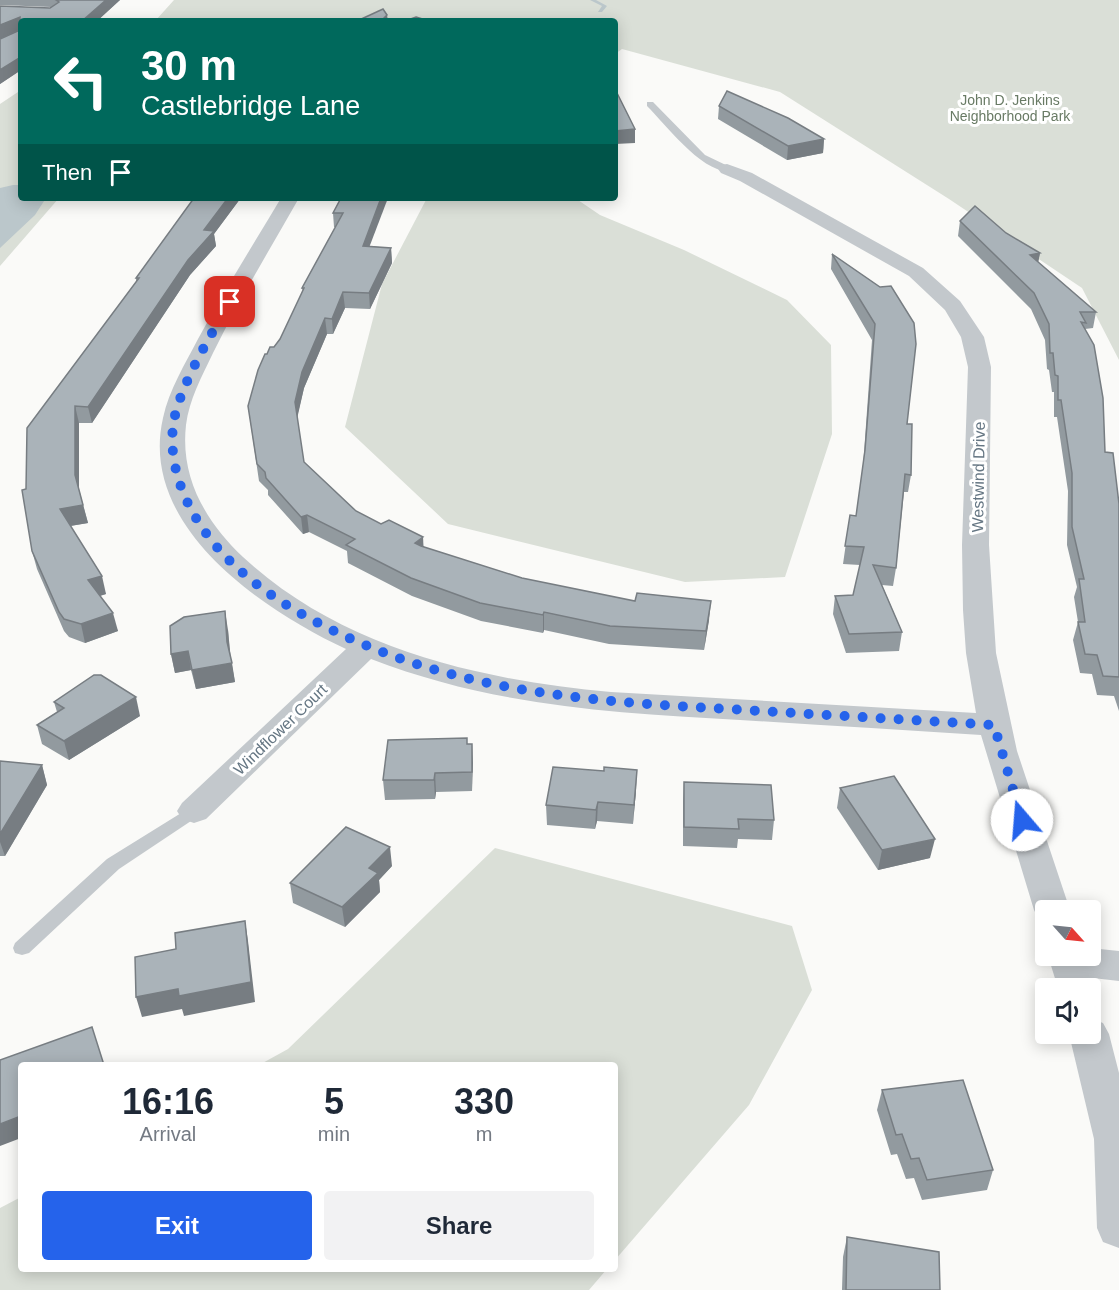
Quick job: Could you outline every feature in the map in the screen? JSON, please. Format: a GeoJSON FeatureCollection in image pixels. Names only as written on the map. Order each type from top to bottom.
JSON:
{"type":"FeatureCollection","features":[{"type":"Feature","properties":{"kind":"street","name":"Westwind Drive"},"geometry":{"type":"LineString","coordinates":[[727,169],[746,177],[916,272],[950,302],[969,329],[978,351],[980,441],[976,564],[981,653],[994,725],[1007,774],[1049,900]]}},
{"type":"Feature","properties":{"kind":"street"},"geometry":{"type":"LineString","coordinates":[[288,201],[209,337],[186,387],[174,423],[173,449],[177,479],[190,510],[211,540],[233,565],[276,599],[320,625],[367,646],[468,680],[534,693],[581,699],[994,725]]}},
{"type":"Feature","properties":{"kind":"street","name":"Windflower Court"},"geometry":{"type":"LineString","coordinates":[[194,811],[367,646]]}},
{"type":"Feature","properties":{"kind":"street"},"geometry":{"type":"LineString","coordinates":[[1071,968],[1119,966]]}},
{"type":"Feature","properties":{"kind":"street"},"geometry":{"type":"LineString","coordinates":[[1091,1044],[1115,1139],[1119,1228]]}},
{"type":"Feature","properties":{"kind":"lane"},"geometry":{"type":"LineString","coordinates":[[650,104],[702,157],[727,169]]}},
{"type":"Feature","properties":{"kind":"lane"},"geometry":{"type":"LineString","coordinates":[[22,948],[113,864],[194,811]]}},
{"type":"Feature","properties":{"kind":"green space","name":"John D. Jenkins Neighborhood Park"},"geometry":{"type":"Polygon","coordinates":[[[174,0],[1119,0],[1119,360],[1082,288],[949,199],[780,92],[622,49],[618,52],[618,18],[158,18],[174,0]]]}},
{"type":"Feature","properties":{"kind":"green space"},"geometry":{"type":"Polygon","coordinates":[[[18,92],[18,201],[56,201],[0,266],[0,104],[18,92]]]}},
{"type":"Feature","properties":{"kind":"green space"},"geometry":{"type":"Polygon","coordinates":[[[425,201],[579,201],[600,215],[684,250],[787,300],[831,345],[832,434],[785,577],[685,582],[448,524],[345,427],[382,284],[425,201]]]}},
{"type":"Feature","properties":{"kind":"green space"},"geometry":{"type":"Polygon","coordinates":[[[495,848],[792,926],[812,990],[749,1105],[618,1257],[618,1062],[264,1062],[288,1049],[495,848]]]}},
{"type":"Feature","properties":{"kind":"green space"},"geometry":{"type":"Polygon","coordinates":[[[18,1199],[18,1272],[604,1272],[589,1290],[0,1290],[0,1208],[18,1199]]]}},
{"type":"Feature","properties":{"kind":"shaded area"},"geometry":{"type":"Polygon","coordinates":[[[18,185],[18,201],[44,201],[35,215],[0,248],[0,188],[18,185]]]}},
{"type":"Feature","properties":{"kind":"building"},"geometry":{"type":"Polygon","coordinates":[[[56,0],[106,0],[85,18],[20,17],[0,25],[0,6],[50,8],[59,2],[56,0]]]}},
{"type":"Feature","properties":{"kind":"building"},"geometry":{"type":"Polygon","coordinates":[[[383,9],[387,15],[384,18],[364,18],[383,9]]]}},
{"type":"Feature","properties":{"kind":"building"},"geometry":{"type":"Polygon","coordinates":[[[18,31],[18,59],[0,70],[0,39],[18,31]]]}},
{"type":"Feature","properties":{"kind":"building"},"geometry":{"type":"Polygon","coordinates":[[[727,91],[788,118],[824,139],[788,146],[719,106],[727,91]]]}},
{"type":"Feature","properties":{"kind":"building"},"geometry":{"type":"Polygon","coordinates":[[[618,95],[635,129],[618,131],[618,95]]]}},
{"type":"Feature","properties":{"kind":"building"},"geometry":{"type":"Polygon","coordinates":[[[192,201],[226,201],[204,230],[214,231],[188,260],[88,407],[75,406],[75,475],[83,505],[60,509],[102,576],[88,580],[113,613],[81,624],[64,619],[59,612],[32,551],[22,490],[26,489],[27,428],[139,278],[136,278],[192,201]]]}},
{"type":"Feature","properties":{"kind":"building"},"geometry":{"type":"Polygon","coordinates":[[[339,201],[380,201],[363,246],[391,248],[369,293],[343,292],[332,319],[325,318],[302,372],[295,402],[304,462],[356,511],[381,524],[389,520],[423,537],[415,543],[421,546],[522,578],[635,601],[637,593],[711,601],[706,631],[610,626],[544,612],[543,615],[480,603],[411,578],[346,545],[355,539],[307,515],[301,517],[266,478],[265,472],[257,464],[248,406],[265,354],[280,339],[304,288],[302,288],[343,213],[333,213],[339,201]]]}},
{"type":"Feature","properties":{"kind":"building"},"geometry":{"type":"Polygon","coordinates":[[[975,206],[1006,233],[1040,253],[1030,255],[1096,312],[1080,312],[1086,323],[1081,322],[1094,345],[1103,398],[1105,452],[1113,453],[1119,504],[1119,677],[1103,676],[1097,655],[1085,654],[1078,622],[1085,622],[1079,579],[1084,579],[1072,527],[1072,473],[1061,400],[1058,400],[1058,376],[1055,375],[1053,353],[1050,353],[1049,324],[1034,293],[960,221],[975,206]]]}},
{"type":"Feature","properties":{"kind":"building"},"geometry":{"type":"Polygon","coordinates":[[[832,254],[880,287],[891,286],[914,323],[916,344],[907,424],[912,424],[911,475],[905,474],[896,568],[873,565],[902,632],[849,634],[835,596],[853,595],[864,547],[845,546],[850,515],[856,516],[865,450],[875,324],[832,254]]]}},
{"type":"Feature","properties":{"kind":"building"},"geometry":{"type":"Polygon","coordinates":[[[225,611],[227,642],[232,663],[192,670],[188,651],[171,654],[170,626],[184,617],[225,611]]]}},
{"type":"Feature","properties":{"kind":"building"},"geometry":{"type":"Polygon","coordinates":[[[94,675],[101,675],[136,697],[64,741],[37,725],[64,708],[54,702],[94,675]]]}},
{"type":"Feature","properties":{"kind":"building"},"geometry":{"type":"Polygon","coordinates":[[[467,738],[467,744],[472,744],[472,772],[435,773],[434,780],[383,780],[388,740],[467,738]]]}},
{"type":"Feature","properties":{"kind":"building"},"geometry":{"type":"Polygon","coordinates":[[[0,761],[42,765],[0,834],[0,761]]]}},
{"type":"Feature","properties":{"kind":"building"},"geometry":{"type":"Polygon","coordinates":[[[553,767],[604,771],[604,767],[637,770],[634,805],[598,802],[596,810],[546,805],[553,767]]]}},
{"type":"Feature","properties":{"kind":"building"},"geometry":{"type":"Polygon","coordinates":[[[894,776],[935,839],[882,850],[840,788],[894,776]]]}},
{"type":"Feature","properties":{"kind":"building"},"geometry":{"type":"Polygon","coordinates":[[[684,782],[771,785],[774,820],[738,819],[739,829],[684,827],[684,782]]]}},
{"type":"Feature","properties":{"kind":"building"},"geometry":{"type":"Polygon","coordinates":[[[346,827],[390,847],[369,868],[378,873],[342,907],[290,883],[346,827]]]}},
{"type":"Feature","properties":{"kind":"building"},"geometry":{"type":"Polygon","coordinates":[[[245,921],[251,982],[179,996],[178,989],[136,997],[135,957],[176,949],[175,933],[245,921]]]}},
{"type":"Feature","properties":{"kind":"building"},"geometry":{"type":"Polygon","coordinates":[[[92,1027],[103,1062],[18,1062],[18,1117],[0,1124],[0,1060],[92,1027]]]}},
{"type":"Feature","properties":{"kind":"building"},"geometry":{"type":"Polygon","coordinates":[[[963,1080],[993,1170],[927,1180],[919,1158],[911,1159],[902,1134],[896,1135],[882,1090],[963,1080]]]}},
{"type":"Feature","properties":{"kind":"building"},"geometry":{"type":"Polygon","coordinates":[[[847,1237],[939,1252],[940,1290],[846,1290],[847,1237]]]}},
{"type":"Feature","properties":{"kind":"waterway"},"geometry":{"type":"LineString","coordinates":[[592,0],[605,6],[600,11]]}},
{"type":"Feature","properties":{"kind":"route"},"geometry":{"type":"LineString","coordinates":[[230,302],[209,337],[186,387],[174,423],[173,449],[177,479],[190,510],[211,540],[233,565],[268,593],[320,625],[395,657],[468,680],[534,693],[604,702],[994,725],[1022,820]]}}]}
